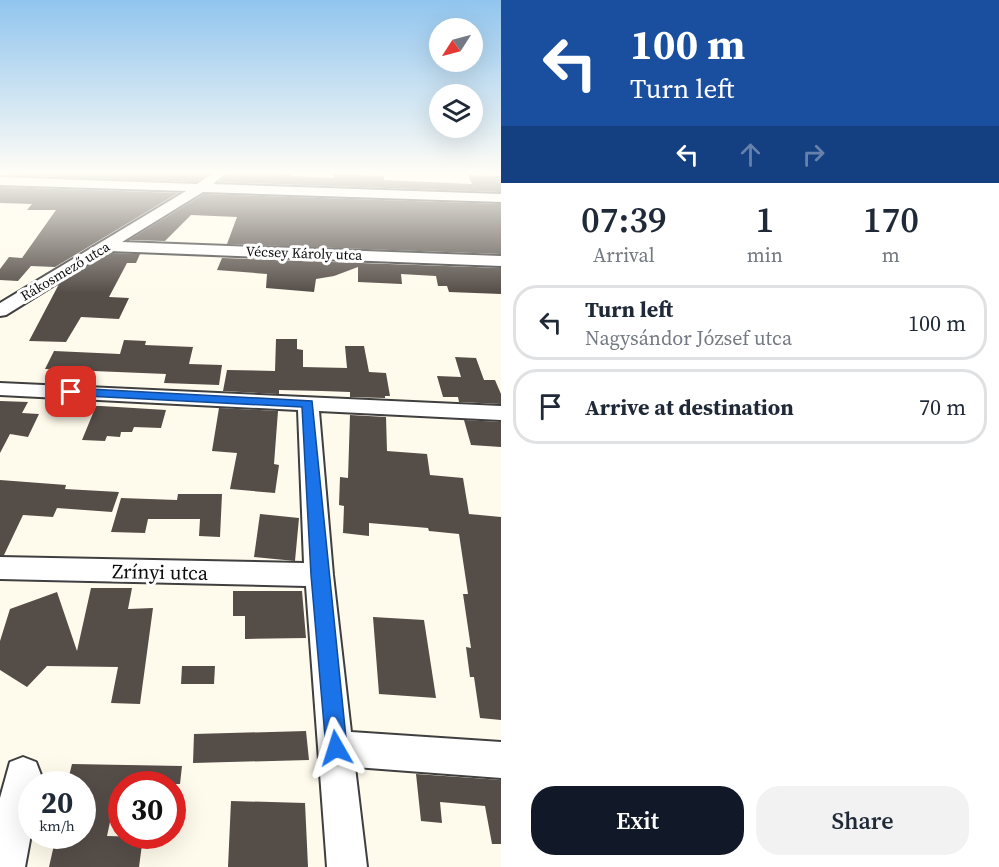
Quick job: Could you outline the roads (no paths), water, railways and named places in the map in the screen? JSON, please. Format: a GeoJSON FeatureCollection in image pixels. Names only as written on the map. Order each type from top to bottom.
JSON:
{"type":"FeatureCollection","features":[{"type":"Feature","properties":{"kind":"street","name":"Rákosmező utca"},"geometry":{"type":"LineString","coordinates":[[0,311],[161,212]]}},
{"type":"Feature","properties":{"kind":"street","name":"Vécsey Károly utca"},"geometry":{"type":"LineString","coordinates":[[107,246],[501,261]]}},
{"type":"Feature","properties":{"kind":"street"},"geometry":{"type":"LineString","coordinates":[[0,389],[501,413]]}},
{"type":"Feature","properties":{"kind":"street"},"geometry":{"type":"LineString","coordinates":[[308,404],[319,575],[347,867]]}},
{"type":"Feature","properties":{"kind":"street","name":"Zrínyi utca"},"geometry":{"type":"LineString","coordinates":[[0,568],[319,575]]}},
{"type":"Feature","properties":{"kind":"street"},"geometry":{"type":"LineString","coordinates":[[336,748],[501,760]]}},
{"type":"Feature","properties":{"kind":"street"},"geometry":{"type":"LineString","coordinates":[[5,867],[18,801]]}}]}
